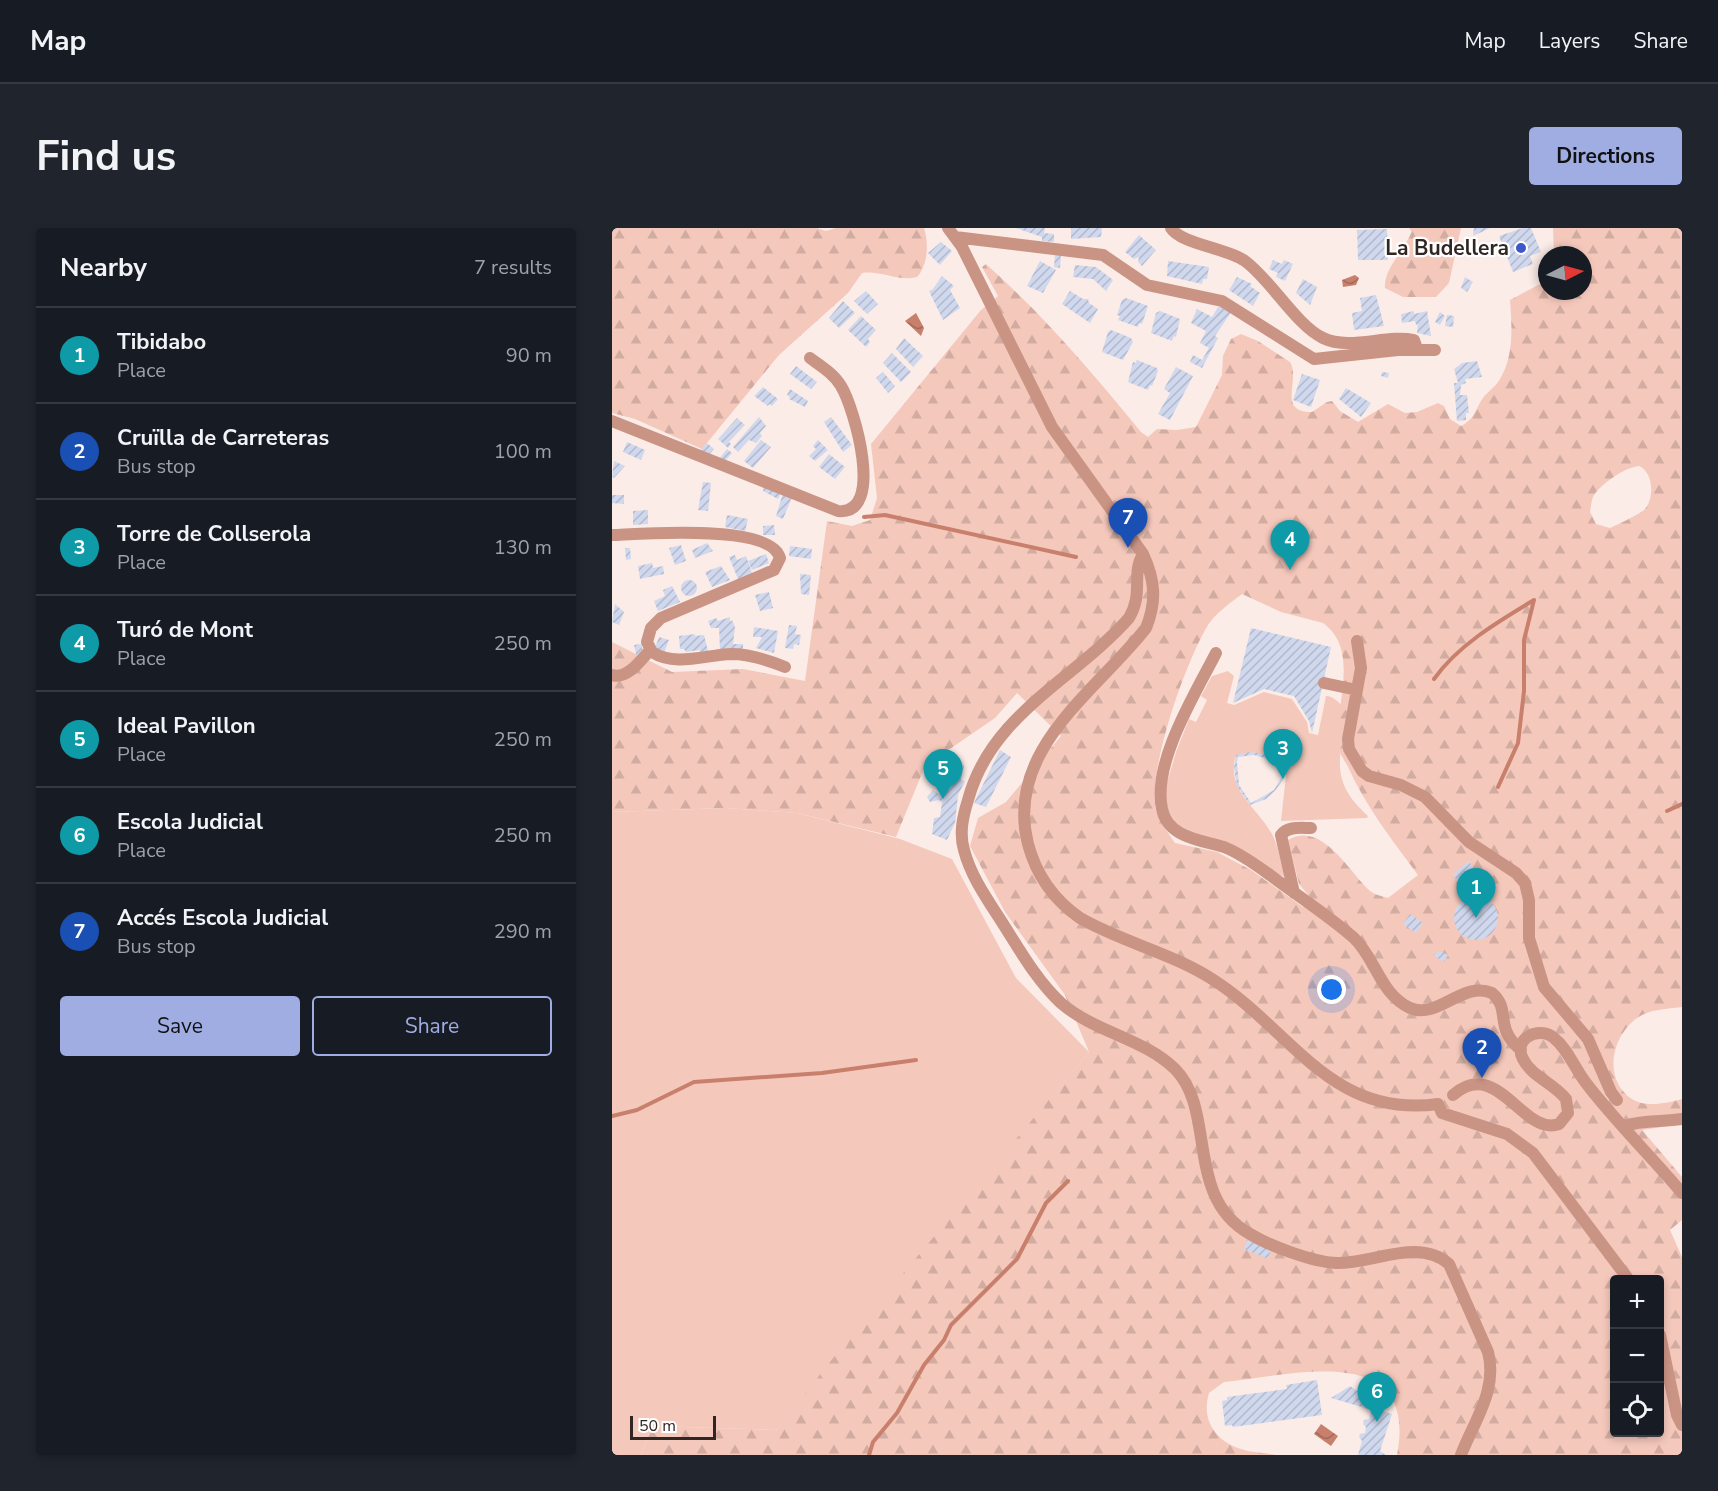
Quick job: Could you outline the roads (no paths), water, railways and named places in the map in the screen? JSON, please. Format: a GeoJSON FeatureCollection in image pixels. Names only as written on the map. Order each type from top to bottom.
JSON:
{"type":"FeatureCollection","features":[{"type":"Feature","properties":{"kind":"street"},"geometry":{"type":"LineString","coordinates":[[1171,228],[1180,236],[1215,247],[1243,260],[1324,339],[1348,341],[1401,337],[1414,340],[1417,350]]}},
{"type":"Feature","properties":{"kind":"street"},"geometry":{"type":"LineString","coordinates":[[951,232],[1103,255],[1147,285],[1222,301],[1314,359],[1435,350]]}},
{"type":"Feature","properties":{"kind":"street"},"geometry":{"type":"LineString","coordinates":[[951,232],[1052,427],[1143,554],[1152,574],[1153,612],[1146,628],[1063,718],[1042,749],[1031,775],[1026,797],[1025,826],[1032,856],[1041,876],[1062,904],[1080,918],[1212,979],[1331,1080],[1354,1092],[1385,1102],[1414,1107],[1438,1104]]}},
{"type":"Feature","properties":{"kind":"street"},"geometry":{"type":"LineString","coordinates":[[612,421],[838,511],[848,510],[859,501],[863,491],[857,431],[848,399],[837,380],[810,358]]}},
{"type":"Feature","properties":{"kind":"street"},"geometry":{"type":"LineString","coordinates":[[612,535],[720,534],[764,543],[774,548],[779,554],[778,565],[774,570],[657,621],[649,633],[650,650]]}},
{"type":"Feature","properties":{"kind":"street"},"geometry":{"type":"LineString","coordinates":[[1143,554],[1138,564],[1137,602],[1129,618],[1031,702],[1002,732],[984,761],[970,793],[963,818],[962,836],[967,862],[989,902],[1038,976],[1061,1003],[1154,1054],[1179,1074],[1191,1097],[1203,1159],[1213,1191],[1226,1211],[1244,1229],[1255,1236],[1329,1262],[1359,1261],[1419,1251],[1437,1255],[1449,1264],[1488,1352],[1491,1366],[1488,1394],[1461,1455]]}},
{"type":"Feature","properties":{"kind":"street"},"geometry":{"type":"LineString","coordinates":[[1357,641],[1361,668],[1348,739],[1349,750],[1369,776],[1401,784],[1425,797],[1469,842],[1516,873],[1525,884],[1528,900],[1529,938],[1544,987],[1588,1039],[1617,1101],[1624,1126],[1682,1193]]}},
{"type":"Feature","properties":{"kind":"street"},"geometry":{"type":"LineString","coordinates":[[650,650],[659,656],[672,659],[738,654],[785,667]]}},
{"type":"Feature","properties":{"kind":"street"},"geometry":{"type":"LineString","coordinates":[[612,675],[622,676],[650,650]]}},
{"type":"Feature","properties":{"kind":"street"},"geometry":{"type":"LineString","coordinates":[[1216,653],[1168,755],[1160,790],[1162,812],[1175,831],[1243,857],[1294,893],[1355,939],[1388,990],[1410,1008],[1431,1009],[1476,990],[1492,993],[1501,1007],[1505,1033],[1521,1050],[1526,1064],[1566,1099],[1568,1113],[1559,1124],[1543,1124],[1502,1095],[1480,1084],[1466,1086],[1453,1095],[1443,1095],[1438,1104]]}},
{"type":"Feature","properties":{"kind":"street"},"geometry":{"type":"LineString","coordinates":[[1324,683],[1358,690]]}},
{"type":"Feature","properties":{"kind":"street"},"geometry":{"type":"LineString","coordinates":[[1294,893],[1281,835],[1285,830],[1293,828],[1311,828]]}},
{"type":"Feature","properties":{"kind":"street"},"geometry":{"type":"LineString","coordinates":[[1521,1050],[1526,1037],[1535,1032],[1544,1032],[1554,1038],[1585,1082],[1617,1101]]}},
{"type":"Feature","properties":{"kind":"street"},"geometry":{"type":"LineString","coordinates":[[1452,1114],[1459,1107],[1458,1100],[1453,1095]]}},
{"type":"Feature","properties":{"kind":"street"},"geometry":{"type":"LineString","coordinates":[[1438,1104],[1442,1113],[1452,1114],[1508,1134],[1533,1153],[1625,1275]]}},
{"type":"Feature","properties":{"kind":"street"},"geometry":{"type":"LineString","coordinates":[[1624,1126],[1634,1122],[1658,1123],[1682,1119]]}},
{"type":"Feature","properties":{"kind":"street"},"geometry":{"type":"LineString","coordinates":[[1664,1357],[1677,1415],[1682,1425]]}},
{"type":"Feature","properties":{"kind":"water"},"geometry":{"type":"Polygon","coordinates":[[[1355,275],[1359,278],[1356,285],[1343,287],[1342,280],[1355,275]]]}},
{"type":"Feature","properties":{"kind":"water"},"geometry":{"type":"Polygon","coordinates":[[[916,313],[924,328],[921,336],[905,321],[916,313]]]}},
{"type":"Feature","properties":{"kind":"water"},"geometry":{"type":"Polygon","coordinates":[[[1321,1424],[1338,1436],[1331,1446],[1314,1434],[1321,1424]]]}},
{"type":"Feature","properties":{"kind":"waterway"},"geometry":{"type":"LineString","coordinates":[[864,517],[885,515],[1076,557]]}},
{"type":"Feature","properties":{"kind":"waterway"},"geometry":{"type":"LineString","coordinates":[[1434,679],[1467,645],[1493,625],[1534,600]]}},
{"type":"Feature","properties":{"kind":"waterway"},"geometry":{"type":"LineString","coordinates":[[1498,787],[1518,743],[1524,691],[1524,640],[1534,600]]}},
{"type":"Feature","properties":{"kind":"waterway"},"geometry":{"type":"LineString","coordinates":[[1667,811],[1682,804]]}},
{"type":"Feature","properties":{"kind":"waterway"},"geometry":{"type":"LineString","coordinates":[[612,1116],[637,1110],[694,1082],[822,1073],[916,1060]]}},
{"type":"Feature","properties":{"kind":"waterway"},"geometry":{"type":"LineString","coordinates":[[869,1455],[873,1442],[897,1413],[924,1365],[944,1340],[951,1325],[1017,1259],[1046,1203],[1068,1181]]}},
{"type":"Feature","properties":{"kind":"place","name":"La Budellera"},"geometry":{"type":"Point","coordinates":[1521,248]}},
{"type":"Feature","properties":{"kind":"place","name":"Accés Escola Judicial"},"geometry":{"type":"Point","coordinates":[1128,548]}},
{"type":"Feature","properties":{"kind":"place","name":"Turó de Mont"},"geometry":{"type":"Point","coordinates":[1290,570]}},
{"type":"Feature","properties":{"kind":"place","name":"Torre de Collserola"},"geometry":{"type":"Point","coordinates":[1283,779]}},
{"type":"Feature","properties":{"kind":"place","name":"Ideal Pavillon"},"geometry":{"type":"Point","coordinates":[943,799]}},
{"type":"Feature","properties":{"kind":"place","name":"Tibidabo"},"geometry":{"type":"Point","coordinates":[1476,918]}},
{"type":"Feature","properties":{"kind":"place","name":"Cruïlla de Carreteras"},"geometry":{"type":"Point","coordinates":[1482,1078]}},
{"type":"Feature","properties":{"kind":"place","name":"Escola Judicial"},"geometry":{"type":"Point","coordinates":[1377,1422]}}]}
